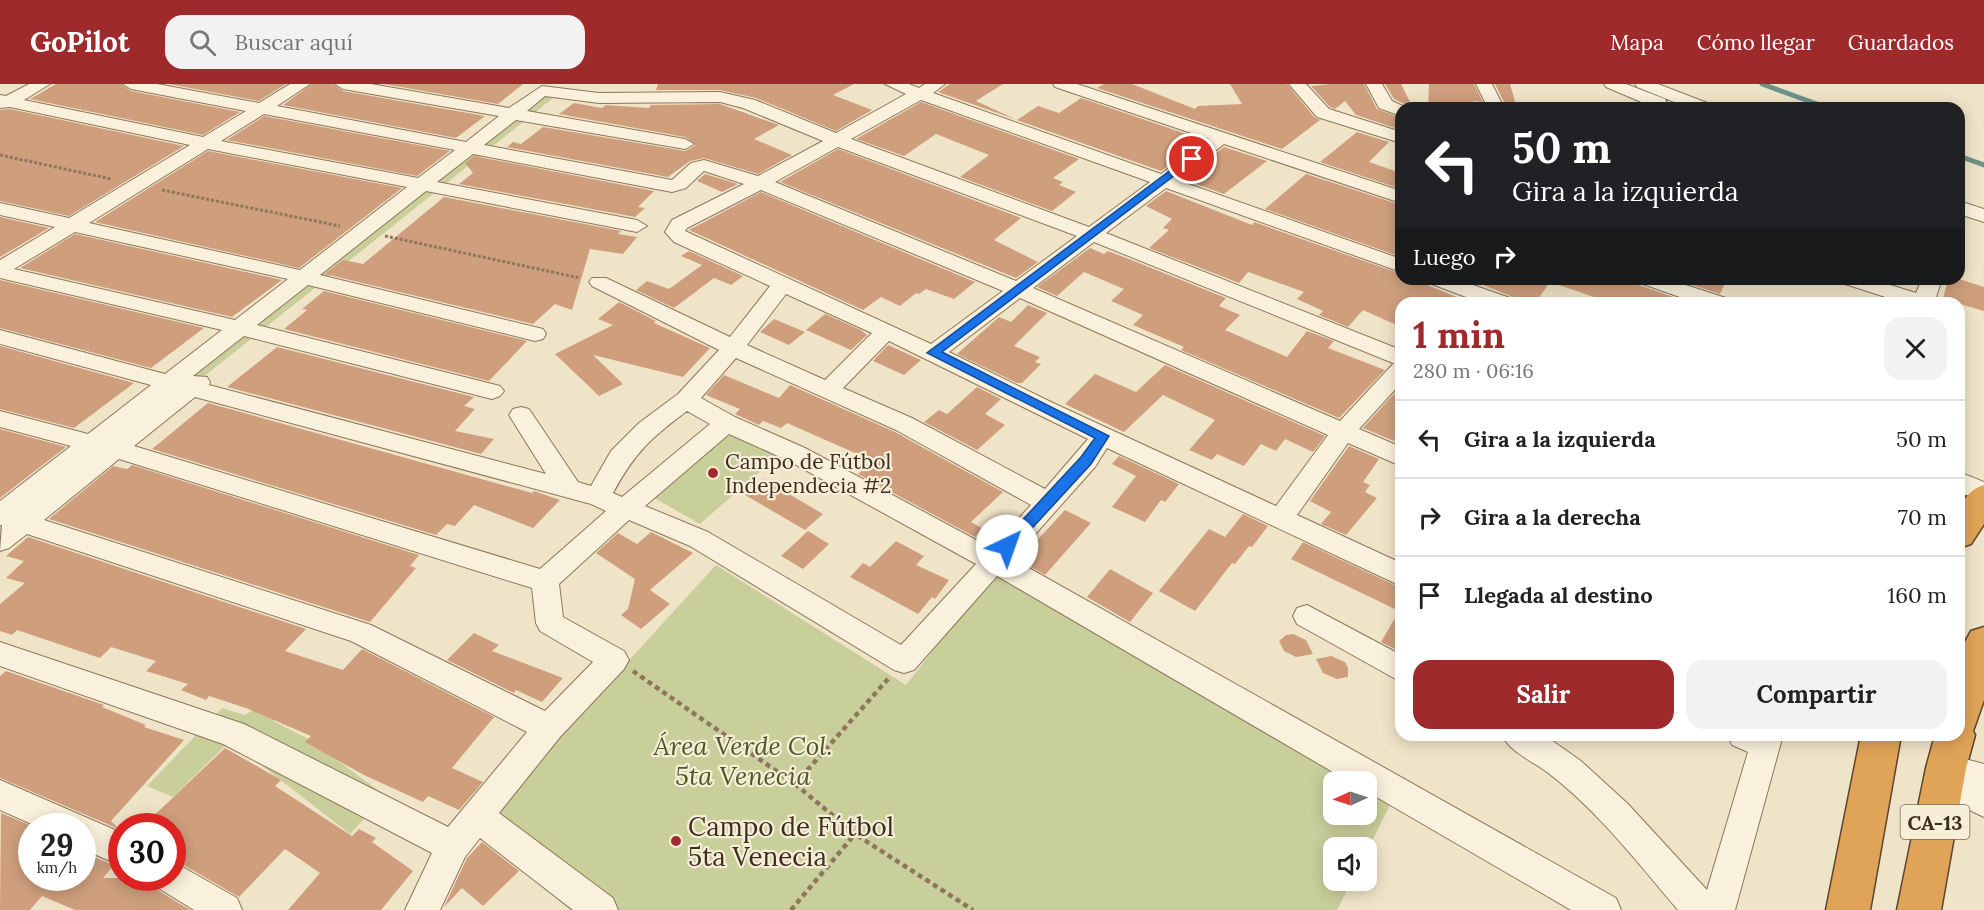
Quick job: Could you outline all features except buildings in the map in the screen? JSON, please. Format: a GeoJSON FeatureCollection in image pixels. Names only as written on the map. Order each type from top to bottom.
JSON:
{"type":"FeatureCollection","features":[{"type":"Feature","properties":{"kind":"highway"},"geometry":{"type":"LineString","coordinates":[[1965,525],[1984,495]]}},
{"type":"Feature","properties":{"kind":"highway"},"geometry":{"type":"LineString","coordinates":[[1965,702],[1982,651]]}},
{"type":"Feature","properties":{"kind":"highway","name":"CA-13"},"geometry":{"type":"LineString","coordinates":[[1848,910],[1880,741]]}},
{"type":"Feature","properties":{"kind":"highway","name":"CA-13"},"geometry":{"type":"LineString","coordinates":[[1919,910],[1957,766]]}},
{"type":"Feature","properties":{"kind":"street"},"geometry":{"type":"LineString","coordinates":[[3,102],[42,84]]}},
{"type":"Feature","properties":{"kind":"street"},"geometry":{"type":"LineString","coordinates":[[131,84],[259,110],[672,186],[679,184],[697,167],[704,165],[760,183],[1019,290],[1395,454]]}},
{"type":"Feature","properties":{"kind":"street"},"geometry":{"type":"LineString","coordinates":[[0,271],[70,225],[302,84]]}},
{"type":"Feature","properties":{"kind":"street"},"geometry":{"type":"LineString","coordinates":[[343,84],[685,144]]}},
{"type":"Feature","properties":{"kind":"street"},"geometry":{"type":"LineString","coordinates":[[0,541],[8,517],[315,281],[524,114],[560,93],[614,84]]}},
{"type":"Feature","properties":{"kind":"street"},"geometry":{"type":"LineString","coordinates":[[893,84],[1395,265]]}},
{"type":"Feature","properties":{"kind":"street"},"geometry":{"type":"LineString","coordinates":[[937,84],[834,139],[760,183],[679,224],[675,232],[681,238],[781,286],[933,353],[1103,436],[1395,572]]}},
{"type":"Feature","properties":{"kind":"street"},"geometry":{"type":"LineString","coordinates":[[1061,84],[1395,195]]}},
{"type":"Feature","properties":{"kind":"street"},"geometry":{"type":"LineString","coordinates":[[1297,84],[1323,113],[1395,136]]}},
{"type":"Feature","properties":{"kind":"street"},"geometry":{"type":"LineString","coordinates":[[1374,84],[1385,104],[1395,108]]}},
{"type":"Feature","properties":{"kind":"street"},"geometry":{"type":"LineString","coordinates":[[1484,84],[1493,102]]}},
{"type":"Feature","properties":{"kind":"street"},"geometry":{"type":"LineString","coordinates":[[1612,84],[1657,102]]}},
{"type":"Feature","properties":{"kind":"street"},"geometry":{"type":"LineString","coordinates":[[1643,84],[1689,102]]}},
{"type":"Feature","properties":{"kind":"street"},"geometry":{"type":"LineString","coordinates":[[560,93],[598,98],[720,97],[748,104],[834,139],[1091,234],[1395,356]]}},
{"type":"Feature","properties":{"kind":"street"},"geometry":{"type":"LineString","coordinates":[[3,102],[638,226]]}},
{"type":"Feature","properties":{"kind":"street"},"geometry":{"type":"LineString","coordinates":[[933,353],[1221,138]]}},
{"type":"Feature","properties":{"kind":"street"},"geometry":{"type":"LineString","coordinates":[[0,209],[535,334]]}},
{"type":"Feature","properties":{"kind":"street"},"geometry":{"type":"LineString","coordinates":[[1965,209],[1984,216]]}},
{"type":"Feature","properties":{"kind":"street"},"geometry":{"type":"LineString","coordinates":[[0,271],[251,330],[492,391]]}},
{"type":"Feature","properties":{"kind":"street"},"geometry":{"type":"LineString","coordinates":[[599,282],[733,348],[904,424],[1047,502]]}},
{"type":"Feature","properties":{"kind":"street"},"geometry":{"type":"LineString","coordinates":[[1452,285],[1484,297]]}},
{"type":"Feature","properties":{"kind":"street"},"geometry":{"type":"LineString","coordinates":[[1665,285],[1700,297]]}},
{"type":"Feature","properties":{"kind":"street"},"geometry":{"type":"LineString","coordinates":[[1868,285],[1905,297]]}},
{"type":"Feature","properties":{"kind":"street"},"geometry":{"type":"LineString","coordinates":[[598,497],[620,457],[647,429],[686,400],[733,348],[781,286]]}},
{"type":"Feature","properties":{"kind":"street"},"geometry":{"type":"LineString","coordinates":[[828,390],[886,332]]}},
{"type":"Feature","properties":{"kind":"street"},"geometry":{"type":"LineString","coordinates":[[0,337],[598,497],[627,507],[699,538],[904,661],[1086,461],[1103,436]]}},
{"type":"Feature","properties":{"kind":"street"},"geometry":{"type":"LineString","coordinates":[[1280,519],[1342,432],[1395,375]]}},
{"type":"Feature","properties":{"kind":"street"},"geometry":{"type":"LineString","coordinates":[[686,400],[727,423],[796,454],[993,561],[1604,910]]}},
{"type":"Feature","properties":{"kind":"street"},"geometry":{"type":"LineString","coordinates":[[521,415],[568,489]]}},
{"type":"Feature","properties":{"kind":"street"},"geometry":{"type":"LineString","coordinates":[[0,418],[103,446],[545,581]]}},
{"type":"Feature","properties":{"kind":"street"},"geometry":{"type":"LineString","coordinates":[[545,581],[667,471],[727,423]]}},
{"type":"Feature","properties":{"kind":"street"},"geometry":{"type":"LineString","coordinates":[[1965,484],[1984,495]]}},
{"type":"Feature","properties":{"kind":"street"},"geometry":{"type":"LineString","coordinates":[[8,517],[361,633],[549,728]]}},
{"type":"Feature","properties":{"kind":"street"},"geometry":{"type":"LineString","coordinates":[[422,910],[453,846],[549,728],[615,660],[550,624],[545,581]]}},
{"type":"Feature","properties":{"kind":"street"},"geometry":{"type":"LineString","coordinates":[[1307,616],[1395,666]]}},
{"type":"Feature","properties":{"kind":"street"},"geometry":{"type":"LineString","coordinates":[[0,654],[233,734],[453,846]]}},
{"type":"Feature","properties":{"kind":"street"},"geometry":{"type":"LineString","coordinates":[[1528,741],[1539,747],[1596,793],[1701,910]]}},
{"type":"Feature","properties":{"kind":"street"},"geometry":{"type":"LineString","coordinates":[[1718,910],[1758,741]]}},
{"type":"Feature","properties":{"kind":"street"},"geometry":{"type":"LineString","coordinates":[[1957,766],[1984,802]]}},
{"type":"Feature","properties":{"kind":"street"},"geometry":{"type":"LineString","coordinates":[[0,795],[41,813]]}},
{"type":"Feature","properties":{"kind":"street"},"geometry":{"type":"LineString","coordinates":[[477,816],[601,910]]}},
{"type":"Feature","properties":{"kind":"street"},"geometry":{"type":"LineString","coordinates":[[186,886],[225,910]]}},
{"type":"Feature","properties":{"kind":"path"},"geometry":{"type":"LineString","coordinates":[[0,155],[599,282]]}},
{"type":"Feature","properties":{"kind":"path"},"geometry":{"type":"LineString","coordinates":[[615,660],[795,784],[855,834],[973,910]]}},
{"type":"Feature","properties":{"kind":"path"},"geometry":{"type":"LineString","coordinates":[[795,784],[904,661]]}},
{"type":"Feature","properties":{"kind":"path"},"geometry":{"type":"LineString","coordinates":[[791,910],[855,834]]}},
{"type":"Feature","properties":{"kind":"green space"},"geometry":{"type":"Polygon","coordinates":[[[541,94],[557,95],[0,539],[0,516],[541,94]]]}},
{"type":"Feature","properties":{"kind":"green space","name":"Campo de Fútbol Independecia #2"},"geometry":{"type":"Polygon","coordinates":[[[727,427],[779,455],[700,524],[644,492],[727,427]]]}},
{"type":"Feature","properties":{"kind":"green space","name":"Área Verde Col. 5ta Venecia"},"geometry":{"type":"Polygon","coordinates":[[[716,565],[906,685],[995,571],[1341,771],[1323,771],[1323,825],[1377,825],[1377,793],[1392,801],[1374,837],[1323,837],[1323,891],[1347,891],[1337,910],[570,910],[475,829],[716,565]]]}},
{"type":"Feature","properties":{"kind":"green space"},"geometry":{"type":"Polygon","coordinates":[[[267,704],[278,712],[273,721],[307,738],[386,796],[350,834],[251,757],[226,745],[173,797],[147,786],[222,708],[244,715],[267,704]]]}},
{"type":"Feature","properties":{"kind":"waterway"},"geometry":{"type":"LineString","coordinates":[[1762,84],[1812,102]]}},
{"type":"Feature","properties":{"kind":"waterway"},"geometry":{"type":"LineString","coordinates":[[1965,158],[1984,165]]}},
{"type":"Feature","properties":{"kind":"place","name":"Campo de Fútbol Independecia #2"},"geometry":{"type":"Point","coordinates":[713,473]}},
{"type":"Feature","properties":{"kind":"place","name":"Campo de Fútbol 5ta Venecia"},"geometry":{"type":"Point","coordinates":[676,841]}},
{"type":"Feature","properties":{"kind":"route"},"geometry":{"type":"LineString","coordinates":[[1007,546],[1086,461],[1103,436],[933,353],[1192,159]]}}]}
